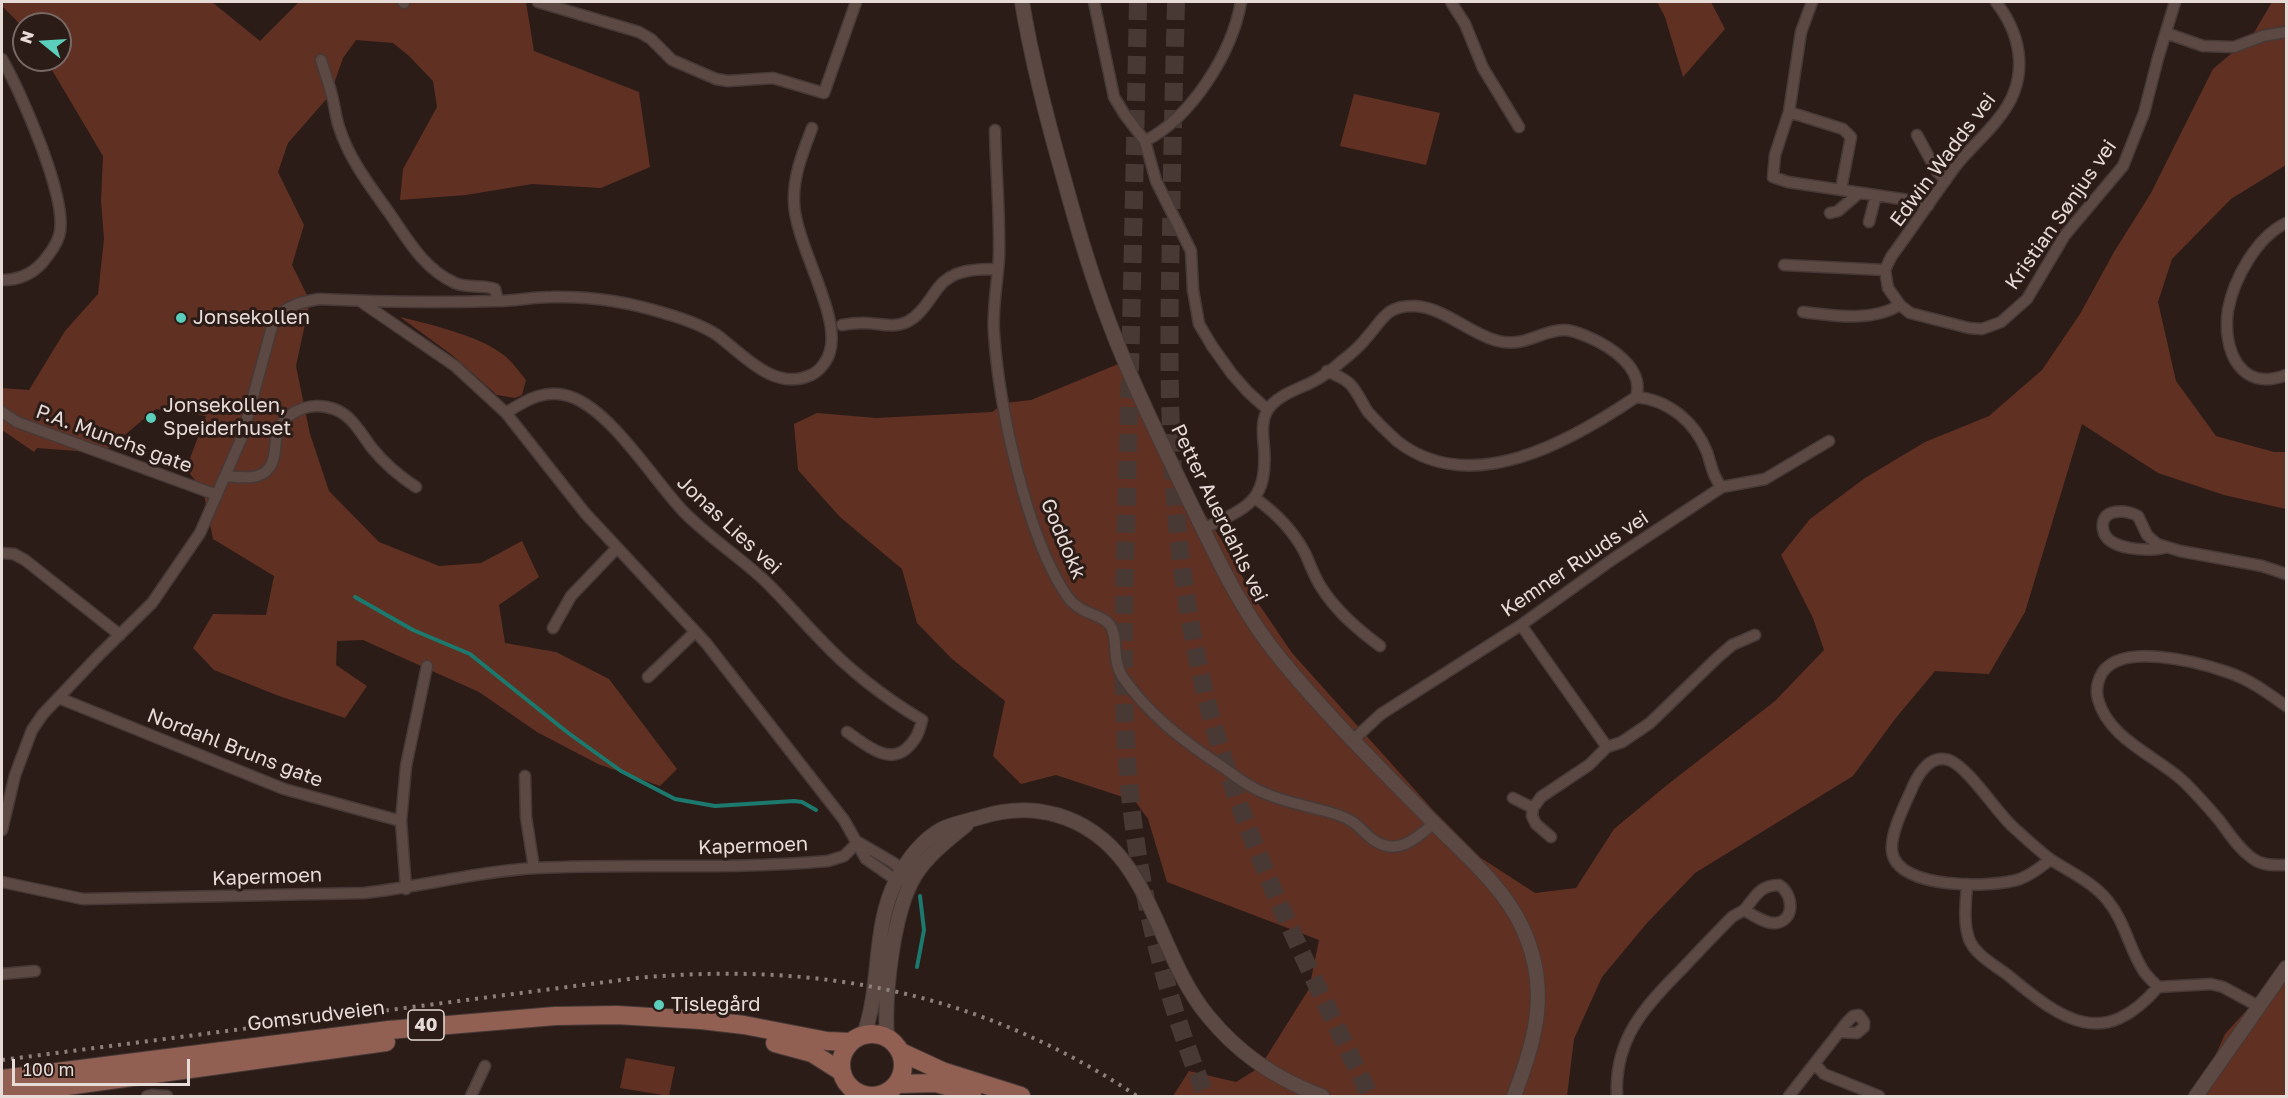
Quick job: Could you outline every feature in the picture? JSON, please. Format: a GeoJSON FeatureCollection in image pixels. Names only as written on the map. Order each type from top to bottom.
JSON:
{"type":"FeatureCollection","features":[{"type":"Feature","properties":{"kind":"main road","name":"Gomsrudveien"},"geometry":{"type":"LineString","coordinates":[[2,1079],[400,1028],[555,1016],[617,1015],[683,1018],[744,1025],[827,1041],[858,1038]]}},
{"type":"Feature","properties":{"kind":"main road","name":"Gomsrudveien"},"geometry":{"type":"LineString","coordinates":[[2,1095],[390,1042],[501,1031],[564,1028],[649,1028],[742,1037],[804,1050],[826,1060],[842,1072]]}},
{"type":"Feature","properties":{"kind":"main road","name":"40"},"geometry":{"type":"LineString","coordinates":[[858,1038],[872,1033],[887,1037]]}},
{"type":"Feature","properties":{"kind":"main road"},"geometry":{"type":"LineString","coordinates":[[887,1037],[901,1052],[942,1071],[1021,1096]]}},
{"type":"Feature","properties":{"kind":"main road"},"geometry":{"type":"LineString","coordinates":[[842,1072],[843,1053],[858,1038]]}},
{"type":"Feature","properties":{"kind":"main road"},"geometry":{"type":"LineString","coordinates":[[897,1084],[903,1069],[901,1052]]}},
{"type":"Feature","properties":{"kind":"main road","name":"40"},"geometry":{"type":"LineString","coordinates":[[842,1072],[854,1090],[867,1096],[882,1095],[897,1084],[936,1083],[982,1096]]}},
{"type":"Feature","properties":{"kind":"street"},"geometry":{"type":"LineString","coordinates":[[538,2],[639,32],[651,39],[672,60],[716,79],[728,81],[773,78],[824,93],[856,2]]}},
{"type":"Feature","properties":{"kind":"street","name":"Petter Auerdahls vei"},"geometry":{"type":"LineString","coordinates":[[1022,2],[1045,111],[1080,237],[1099,294],[1134,382],[1229,584],[1259,632],[1301,683],[1505,899],[1521,925],[1531,951],[1539,993],[1537,1024],[1529,1056],[1514,1096]]}},
{"type":"Feature","properties":{"kind":"street"},"geometry":{"type":"LineString","coordinates":[[1094,2],[1114,97],[1145,141],[1156,181],[1191,251],[1193,290],[1199,324],[1233,374],[1268,410]]}},
{"type":"Feature","properties":{"kind":"street"},"geometry":{"type":"LineString","coordinates":[[1145,141],[1169,126],[1197,95],[1230,39],[1241,2]]}},
{"type":"Feature","properties":{"kind":"street"},"geometry":{"type":"LineString","coordinates":[[1451,2],[1465,24],[1483,68],[1519,127]]}},
{"type":"Feature","properties":{"kind":"street"},"geometry":{"type":"LineString","coordinates":[[1812,2],[1801,32],[1789,112],[1775,155],[1773,177],[1788,182],[1915,201],[1928,206]]}},
{"type":"Feature","properties":{"kind":"street","name":"Edwin Wadds vei"},"geometry":{"type":"LineString","coordinates":[[1885,270],[1891,257],[1957,165],[2000,117],[2013,97],[2018,84],[2020,57],[2018,44],[2012,27],[1996,2]]}},
{"type":"Feature","properties":{"kind":"street","name":"Kristian Sønjus vei"},"geometry":{"type":"LineString","coordinates":[[1885,270],[1888,288],[1900,305],[1910,313],[1926,319],[1982,329],[2001,322],[2027,299],[2065,235],[2123,166],[2144,113],[2175,2]]}},
{"type":"Feature","properties":{"kind":"street"},"geometry":{"type":"LineString","coordinates":[[2166,33],[2203,46],[2234,47],[2262,36],[2286,32]]}},
{"type":"Feature","properties":{"kind":"street"},"geometry":{"type":"LineString","coordinates":[[2,59],[12,76],[37,137],[60,213],[59,235],[49,255],[33,273],[11,280],[2,280]]}},
{"type":"Feature","properties":{"kind":"street"},"geometry":{"type":"LineString","coordinates":[[321,60],[339,126],[349,152],[400,230],[420,256],[436,271],[455,283],[472,288],[491,287],[495,289],[498,301]]}},
{"type":"Feature","properties":{"kind":"street"},"geometry":{"type":"LineString","coordinates":[[1789,112],[1843,129],[1851,137],[1841,189]]}},
{"type":"Feature","properties":{"kind":"street"},"geometry":{"type":"LineString","coordinates":[[2,830],[15,775],[32,730],[43,714],[152,603],[200,534],[242,437],[273,323],[278,315],[302,302],[319,299],[498,301],[552,297],[614,301],[691,321],[716,335],[765,372],[783,379],[801,380],[815,373],[827,359],[831,348],[831,328],[798,228],[794,204],[800,161],[812,128]]}},
{"type":"Feature","properties":{"kind":"street","name":"Goddokk"},"geometry":{"type":"LineString","coordinates":[[995,130],[998,269],[993,324],[996,352],[1011,438],[1030,512],[1043,548],[1068,598],[1079,609],[1104,619],[1111,627],[1114,634],[1115,657],[1122,675],[1153,714],[1175,734],[1262,792],[1340,815],[1353,822],[1373,840],[1388,846],[1411,843],[1434,823]]}},
{"type":"Feature","properties":{"kind":"street"},"geometry":{"type":"LineString","coordinates":[[1917,135],[1937,172],[1946,180]]}},
{"type":"Feature","properties":{"kind":"street"},"geometry":{"type":"LineString","coordinates":[[1830,213],[1838,211],[1859,193]]}},
{"type":"Feature","properties":{"kind":"street"},"geometry":{"type":"LineString","coordinates":[[1869,222],[1876,195]]}},
{"type":"Feature","properties":{"kind":"street"},"geometry":{"type":"LineString","coordinates":[[2286,223],[2262,242],[2241,275],[2228,310],[2228,330],[2229,342],[2240,369],[2252,377],[2263,380],[2286,375]]}},
{"type":"Feature","properties":{"kind":"street"},"geometry":{"type":"LineString","coordinates":[[1784,265],[1885,270]]}},
{"type":"Feature","properties":{"kind":"street"},"geometry":{"type":"LineString","coordinates":[[842,325],[861,323],[887,326],[908,321],[924,308],[938,288],[955,274],[978,269],[998,269]]}},
{"type":"Feature","properties":{"kind":"street"},"geometry":{"type":"LineString","coordinates":[[360,301],[455,366],[506,413],[585,513],[695,633],[838,812],[858,842],[866,859],[911,882]]}},
{"type":"Feature","properties":{"kind":"street"},"geometry":{"type":"LineString","coordinates":[[1803,312],[1866,316],[1886,313],[1900,305]]}},
{"type":"Feature","properties":{"kind":"street"},"geometry":{"type":"LineString","coordinates":[[1203,528],[1242,509],[1255,498],[1261,487],[1264,473],[1263,426],[1268,410],[1277,400],[1319,378],[1342,362],[1368,336],[1386,313],[1412,306],[1433,311],[1498,341],[1519,342],[1564,330],[1581,334],[1600,343],[1629,366],[1638,381],[1636,397]]}},
{"type":"Feature","properties":{"kind":"street"},"geometry":{"type":"LineString","coordinates":[[1327,371],[1350,385],[1368,411],[1398,441],[1424,456],[1452,464],[1478,466],[1524,456],[1581,432],[1636,397],[1663,404],[1683,416],[1692,425],[1705,448],[1717,482],[1722,487]]}},
{"type":"Feature","properties":{"kind":"street","name":"Jonas Lies vei"},"geometry":{"type":"LineString","coordinates":[[506,413],[538,395],[553,394],[564,394],[576,398],[592,408],[615,430],[686,514],[765,581],[820,640],[897,705],[922,720],[914,742],[898,754],[887,755],[879,752],[847,732]]}},
{"type":"Feature","properties":{"kind":"street"},"geometry":{"type":"LineString","coordinates":[[226,476],[255,477],[270,468],[279,429],[298,410],[316,405],[342,411],[385,462],[416,487]]}},
{"type":"Feature","properties":{"kind":"street","name":"P.A. Munchs gate"},"geometry":{"type":"LineString","coordinates":[[2,412],[27,426],[217,495]]}},
{"type":"Feature","properties":{"kind":"street","name":"Kemner Ruuds vei"},"geometry":{"type":"LineString","coordinates":[[1353,740],[1381,714],[1521,625],[1603,566],[1722,487],[1765,479],[1829,441]]}},
{"type":"Feature","properties":{"kind":"street"},"geometry":{"type":"LineString","coordinates":[[1255,498],[1275,513],[1290,530],[1321,587],[1340,612],[1380,646]]}},
{"type":"Feature","properties":{"kind":"street"},"geometry":{"type":"LineString","coordinates":[[2167,547],[2143,550],[2115,544],[2107,537],[2103,529],[2105,518],[2109,514],[2127,511],[2138,516],[2147,535],[2157,544],[2217,556],[2286,574]]}},
{"type":"Feature","properties":{"kind":"street"},"geometry":{"type":"LineString","coordinates":[[553,628],[576,590],[616,549]]}},
{"type":"Feature","properties":{"kind":"street"},"geometry":{"type":"LineString","coordinates":[[2,553],[14,554],[25,560],[120,635]]}},
{"type":"Feature","properties":{"kind":"street"},"geometry":{"type":"LineString","coordinates":[[1521,625],[1606,747]]}},
{"type":"Feature","properties":{"kind":"street"},"geometry":{"type":"LineString","coordinates":[[648,677],[695,633]]}},
{"type":"Feature","properties":{"kind":"street"},"geometry":{"type":"LineString","coordinates":[[1551,837],[1536,824],[1532,816],[1533,808],[1542,797],[1589,765],[1606,747],[1622,742],[1650,723],[1732,645],[1755,635]]}},
{"type":"Feature","properties":{"kind":"street"},"geometry":{"type":"LineString","coordinates":[[2286,706],[2249,681],[2229,672],[2177,658],[2121,659],[2102,672],[2097,683],[2097,697],[2103,714],[2122,735],[2141,752],[2165,766],[2182,780],[2252,858],[2271,865],[2286,865]]}},
{"type":"Feature","properties":{"kind":"street"},"geometry":{"type":"LineString","coordinates":[[406,889],[402,821],[406,766],[427,666]]}},
{"type":"Feature","properties":{"kind":"street","name":"Nordahl Bruns gate"},"geometry":{"type":"LineString","coordinates":[[59,698],[284,789],[402,821]]}},
{"type":"Feature","properties":{"kind":"street"},"geometry":{"type":"LineString","coordinates":[[2050,860],[2019,879],[1990,884],[1922,879],[1907,872],[1898,864],[1892,853],[1893,840],[1916,780],[1925,767],[1933,760],[1949,760],[1969,774],[2012,826],[2050,860],[2097,888],[2116,912],[2144,972],[2158,987]]}},
{"type":"Feature","properties":{"kind":"street"},"geometry":{"type":"LineString","coordinates":[[525,776],[526,817],[534,868]]}},
{"type":"Feature","properties":{"kind":"street"},"geometry":{"type":"LineString","coordinates":[[1513,798],[1533,808]]}},
{"type":"Feature","properties":{"kind":"street"},"geometry":{"type":"LineString","coordinates":[[858,1038],[874,994],[885,913],[900,875],[916,852],[943,829],[1007,811],[1038,811],[1075,822],[1109,844],[1140,884],[1184,980],[1206,1014],[1225,1036],[1249,1056],[1289,1082],[1322,1096]]}},
{"type":"Feature","properties":{"kind":"street"},"geometry":{"type":"LineString","coordinates":[[887,1037],[887,1006],[896,932],[911,882],[922,865],[937,849],[971,820]]}},
{"type":"Feature","properties":{"kind":"street","name":"Kapermoen"},"geometry":{"type":"LineString","coordinates":[[2,882],[83,899],[364,892],[406,889],[478,875],[534,868],[828,861],[844,856],[858,842]]}},
{"type":"Feature","properties":{"kind":"street"},"geometry":{"type":"LineString","coordinates":[[1966,884],[1966,926],[1974,947],[2033,995],[2068,1018],[2099,1023],[2115,1020],[2131,1013],[2158,987],[2211,984],[2223,987],[2258,1006]]}},
{"type":"Feature","properties":{"kind":"street"},"geometry":{"type":"LineString","coordinates":[[1617,1096],[1621,1057],[1631,1029],[1644,1007],[1732,917],[1744,910]]}},
{"type":"Feature","properties":{"kind":"street"},"geometry":{"type":"LineString","coordinates":[[2196,1096],[2286,968]]}},
{"type":"Feature","properties":{"kind":"street"},"geometry":{"type":"LineString","coordinates":[[2,974],[34,971]]}},
{"type":"Feature","properties":{"kind":"street"},"geometry":{"type":"LineString","coordinates":[[1790,1096],[1840,1032]]}},
{"type":"Feature","properties":{"kind":"street"},"geometry":{"type":"LineString","coordinates":[[1815,1064],[1824,1074],[1832,1078],[1880,1096]]}},
{"type":"Feature","properties":{"kind":"street"},"geometry":{"type":"LineString","coordinates":[[471,1096],[485,1066]]}},
{"type":"Feature","properties":{"kind":"street"},"geometry":{"type":"LineString","coordinates":[[147,1096],[167,1096]]}},
{"type":"Feature","properties":{"kind":"shaded area"},"geometry":{"type":"Polygon","coordinates":[[[2,2],[212,2],[260,41],[299,2],[526,2],[534,51],[639,92],[650,167],[601,188],[532,184],[466,195],[400,200],[403,169],[437,107],[433,81],[393,43],[356,40],[343,58],[330,95],[288,143],[278,172],[304,225],[292,265],[310,301],[296,366],[310,434],[329,491],[379,542],[439,566],[481,563],[522,541],[539,577],[499,605],[505,643],[556,652],[609,679],[677,769],[660,786],[598,764],[537,732],[479,692],[363,640],[337,641],[336,665],[367,686],[345,718],[279,696],[214,670],[193,648],[213,614],[266,615],[274,576],[213,539],[203,490],[186,469],[206,416],[156,409],[103,453],[37,448],[34,452],[2,430],[2,388],[29,390],[65,331],[98,294],[104,239],[101,201],[103,156],[53,72],[72,72],[72,12],[12,12],[12,16],[2,6],[2,2]]]}},
{"type":"Feature","properties":{"kind":"shaded area"},"geometry":{"type":"Polygon","coordinates":[[[1657,2],[1711,2],[1725,29],[1683,77],[1665,17],[1657,2]]]}},
{"type":"Feature","properties":{"kind":"shaded area"},"geometry":{"type":"Polygon","coordinates":[[[2272,2],[2286,2],[2286,165],[2231,199],[2172,259],[2158,302],[2176,381],[2216,436],[2274,452],[2286,452],[2286,509],[2224,495],[2158,473],[2082,424],[2025,612],[1989,674],[1935,671],[1895,719],[1853,776],[1695,873],[1647,923],[1602,977],[1574,1039],[1567,1096],[1173,1096],[1189,1071],[1236,1082],[1260,1067],[1309,989],[1319,940],[1167,882],[1148,819],[1135,801],[1056,775],[1021,784],[993,756],[1005,701],[952,659],[917,623],[902,569],[840,517],[798,470],[794,424],[817,413],[876,418],[992,412],[1004,403],[1031,400],[1128,360],[1184,482],[1221,539],[1254,597],[1292,653],[1433,810],[1481,858],[1535,893],[1576,888],[1614,829],[1775,701],[1824,650],[1813,618],[1781,555],[1810,519],[1865,478],[1925,442],[1989,416],[2042,370],[2080,314],[2114,252],[2151,193],[2213,69],[2252,36],[2272,2]]]}},
{"type":"Feature","properties":{"kind":"shaded area"},"geometry":{"type":"Polygon","coordinates":[[[1354,94],[1440,113],[1426,165],[1340,146],[1354,94]]]}},
{"type":"Feature","properties":{"kind":"shaded area"},"geometry":{"type":"Polygon","coordinates":[[[400,317],[466,336],[501,353],[526,380],[522,395],[515,398],[497,395],[452,355],[400,317]]]}},
{"type":"Feature","properties":{"kind":"shaded area"},"geometry":{"type":"Polygon","coordinates":[[[2286,967],[2286,1096],[2197,1096],[2225,1034],[2286,967]]]}},
{"type":"Feature","properties":{"kind":"shaded area"},"geometry":{"type":"Polygon","coordinates":[[[626,1058],[675,1067],[669,1096],[620,1088],[626,1058]]]}},
{"type":"Feature","properties":{"kind":"waterway"},"geometry":{"type":"LineString","coordinates":[[355,597],[413,630],[470,654],[567,732],[621,771],[675,799],[715,806],[794,801],[802,802],[816,810]]}},
{"type":"Feature","properties":{"kind":"waterway"},"geometry":{"type":"LineString","coordinates":[[917,967],[924,930],[920,896]]}},
{"type":"Feature","properties":{"kind":"tunnel"},"geometry":{"type":"LineString","coordinates":[[1138,2],[1124,616],[1126,743],[1133,825],[1156,944],[1178,1021],[1206,1096]]}},
{"type":"Feature","properties":{"kind":"tunnel"},"geometry":{"type":"LineString","coordinates":[[1176,2],[1169,355],[1170,414],[1178,532],[1195,650],[1224,760],[1260,858],[1302,954],[1370,1096]]}},
{"type":"Feature","properties":{"kind":"railway"},"geometry":{"type":"LineString","coordinates":[[2,1060],[637,978],[705,974],[771,975],[835,981],[897,992],[959,1009],[1019,1032],[1079,1061],[1137,1096]]}},
{"type":"Feature","properties":{"kind":"place","name":"Jonsekollen"},"geometry":{"type":"Point","coordinates":[181,318]}},
{"type":"Feature","properties":{"kind":"place","name":"Jonsekollen, Speiderhuset"},"geometry":{"type":"Point","coordinates":[151,418]}},
{"type":"Feature","properties":{"kind":"place","name":"Tislegård"},"geometry":{"type":"Point","coordinates":[659,1005]}}]}
